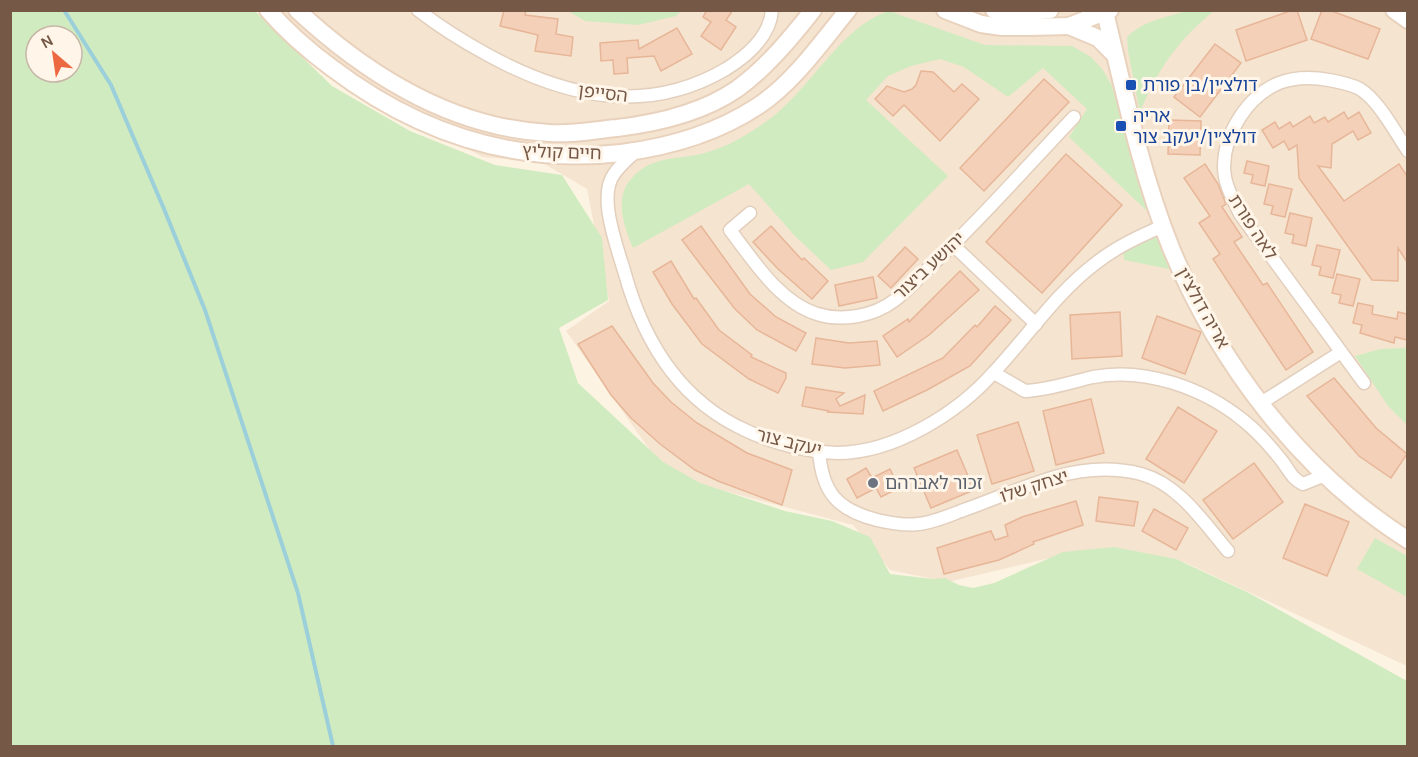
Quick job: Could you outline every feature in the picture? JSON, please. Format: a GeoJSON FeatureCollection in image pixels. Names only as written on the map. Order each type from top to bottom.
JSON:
{"type":"FeatureCollection","features":[{"type":"Feature","properties":{"kind":"main road","name":"חיים קוליץ"},"geometry":{"type":"LineString","coordinates":[[268,10],[311,52],[351,82],[408,117],[482,144],[528,153],[598,155],[657,148],[712,130],[758,106],[782,87],[801,67],[848,10]]}},
{"type":"Feature","properties":{"kind":"main road","name":"חיים קוליץ"},"geometry":{"type":"LineString","coordinates":[[297,10],[324,36],[363,65],[417,98],[488,124],[519,131],[552,134],[636,126],[697,110],[738,88],[755,74],[813,10]]}},
{"type":"Feature","properties":{"kind":"main road"},"geometry":{"type":"LineString","coordinates":[[945,10],[964,19],[1002,27],[1070,26],[1108,11]]}},
{"type":"Feature","properties":{"kind":"main road"},"geometry":{"type":"LineString","coordinates":[[994,10],[1016,13],[1050,10]]}},
{"type":"Feature","properties":{"kind":"main road"},"geometry":{"type":"LineString","coordinates":[[1084,10],[1108,11]]}},
{"type":"Feature","properties":{"kind":"main road"},"geometry":{"type":"LineString","coordinates":[[1394,10],[1407,20]]}},
{"type":"Feature","properties":{"kind":"main road","name":"אריה דולצ'ין"},"geometry":{"type":"LineString","coordinates":[[1108,11],[1115,56],[1140,156],[1163,226],[1206,318],[1261,403],[1297,447],[1365,510],[1407,540]]}},
{"type":"Feature","properties":{"kind":"main road"},"geometry":{"type":"LineString","coordinates":[[1070,26],[1098,38],[1115,56]]}},
{"type":"Feature","properties":{"kind":"street","name":"הסייפן"},"geometry":{"type":"LineString","coordinates":[[418,10],[455,36],[519,72],[566,88],[632,97],[672,92],[697,84],[739,61],[756,45],[767,30],[772,10]]}},
{"type":"Feature","properties":{"kind":"street","name":"לאה פורת"},"geometry":{"type":"LineString","coordinates":[[1364,383],[1240,214],[1229,191],[1224,168],[1226,148],[1233,129],[1247,107],[1262,93],[1280,83],[1299,78],[1317,78],[1343,82],[1360,89],[1373,100],[1407,151]]}},
{"type":"Feature","properties":{"kind":"street","name":"יהושע ביצור"},"geometry":{"type":"LineString","coordinates":[[750,213],[729,230],[759,268],[790,298],[817,314],[838,318],[862,315],[896,300],[953,245],[1074,117]]}},
{"type":"Feature","properties":{"kind":"street","name":"יעקב צור"},"geometry":{"type":"LineString","coordinates":[[636,151],[613,175],[608,187],[607,198],[613,232],[633,303],[660,357],[680,384],[707,408],[732,424],[759,436],[819,451],[837,453],[863,450],[911,434],[937,421],[959,406],[994,373],[1056,299],[1096,262],[1139,236],[1163,226]]}},
{"type":"Feature","properties":{"kind":"street"},"geometry":{"type":"LineString","coordinates":[[953,245],[1036,324]]}},
{"type":"Feature","properties":{"kind":"street"},"geometry":{"type":"LineString","coordinates":[[1261,403],[1341,352]]}},
{"type":"Feature","properties":{"kind":"street"},"geometry":{"type":"LineString","coordinates":[[994,373],[1025,391],[1103,376],[1120,375],[1164,381],[1212,399],[1244,421],[1282,462],[1295,480],[1303,484],[1325,475]]}},
{"type":"Feature","properties":{"kind":"street","name":"יצחק שלו"},"geometry":{"type":"LineString","coordinates":[[819,451],[824,480],[831,495],[845,508],[888,523],[918,524],[941,519],[1056,477],[1085,471],[1116,469],[1143,474],[1169,488],[1189,505],[1228,552]]}},
{"type":"Feature","properties":{"kind":"shaded area"},"geometry":{"type":"Polygon","coordinates":[[[262,11],[1407,11],[1407,666],[1184,562],[1067,554],[948,582],[890,570],[853,525],[668,476],[566,331],[609,301],[587,189],[541,162],[483,157],[335,80],[262,11]]]}},
{"type":"Feature","properties":{"kind":"green space"},"geometry":{"type":"Polygon","coordinates":[[[11,10],[255,11],[332,86],[410,131],[495,165],[562,175],[602,238],[608,300],[559,328],[578,383],[663,462],[700,483],[785,511],[832,521],[870,537],[890,574],[933,579],[945,578],[959,585],[973,588],[994,583],[1063,552],[1114,547],[1176,559],[1249,593],[1407,681],[1407,746],[11,746],[11,10]]]}},
{"type":"Feature","properties":{"kind":"green space"},"geometry":{"type":"Polygon","coordinates":[[[1190,10],[1214,11],[1190,33],[1170,57],[1153,83],[1140,113],[1127,37],[1149,23],[1190,10]]]}},
{"type":"Feature","properties":{"kind":"green space"},"geometry":{"type":"Polygon","coordinates":[[[568,11],[681,11],[676,16],[638,25],[585,21],[568,11]]]}},
{"type":"Feature","properties":{"kind":"green space"},"geometry":{"type":"Polygon","coordinates":[[[889,11],[985,45],[1072,46],[1091,57],[1103,70],[1112,86],[1149,213],[1069,137],[1087,109],[1043,68],[1008,97],[964,67],[940,59],[911,66],[888,76],[866,100],[948,176],[863,262],[831,270],[794,235],[749,184],[633,248],[626,231],[622,204],[626,187],[640,170],[659,161],[711,151],[750,132],[786,105],[856,29],[872,18],[889,11]]]}},
{"type":"Feature","properties":{"kind":"green space"},"geometry":{"type":"Polygon","coordinates":[[[1159,232],[1174,270],[1124,260],[1123,252],[1159,232]]]}},
{"type":"Feature","properties":{"kind":"green space"},"geometry":{"type":"Polygon","coordinates":[[[1407,345],[1407,425],[1388,406],[1355,356],[1381,349],[1405,348],[1407,345]]]}},
{"type":"Feature","properties":{"kind":"green space"},"geometry":{"type":"Polygon","coordinates":[[[1375,538],[1407,556],[1407,597],[1357,569],[1375,538]]]}},
{"type":"Feature","properties":{"kind":"building"},"geometry":{"type":"Polygon","coordinates":[[[504,10],[526,10],[525,15],[558,19],[556,34],[573,37],[571,56],[535,51],[538,35],[500,26],[504,10]]]}},
{"type":"Feature","properties":{"kind":"building"},"geometry":{"type":"Polygon","coordinates":[[[707,10],[733,10],[726,20],[736,27],[721,50],[701,36],[711,22],[703,17],[707,10]]]}},
{"type":"Feature","properties":{"kind":"building"},"geometry":{"type":"Polygon","coordinates":[[[1297,10],[1307,40],[1246,61],[1236,30],[1297,10]]]}},
{"type":"Feature","properties":{"kind":"building"},"geometry":{"type":"Polygon","coordinates":[[[1322,10],[1329,10],[1380,29],[1368,59],[1311,39],[1322,10]]]}},
{"type":"Feature","properties":{"kind":"building"},"geometry":{"type":"Polygon","coordinates":[[[677,28],[692,54],[661,71],[654,56],[627,58],[628,73],[614,74],[613,60],[601,61],[600,43],[638,40],[639,49],[677,28]]]}},
{"type":"Feature","properties":{"kind":"building"},"geometry":{"type":"Polygon","coordinates":[[[1215,44],[1241,63],[1200,117],[1174,97],[1215,44]]]}},
{"type":"Feature","properties":{"kind":"building"},"geometry":{"type":"Polygon","coordinates":[[[921,71],[933,72],[954,92],[962,84],[979,99],[940,141],[904,105],[893,116],[875,99],[887,86],[904,92],[912,89],[921,71]]]}},
{"type":"Feature","properties":{"kind":"building"},"geometry":{"type":"Polygon","coordinates":[[[1044,79],[1069,102],[984,191],[960,168],[1044,79]]]}},
{"type":"Feature","properties":{"kind":"building"},"geometry":{"type":"Polygon","coordinates":[[[1344,112],[1348,119],[1359,112],[1371,133],[1358,140],[1353,131],[1332,144],[1331,168],[1318,166],[1344,201],[1399,164],[1407,176],[1407,262],[1398,248],[1398,281],[1372,280],[1299,178],[1297,145],[1289,150],[1284,141],[1273,148],[1262,130],[1275,122],[1279,129],[1290,122],[1293,127],[1310,116],[1314,123],[1325,117],[1328,122],[1344,112]]]}},
{"type":"Feature","properties":{"kind":"building"},"geometry":{"type":"Polygon","coordinates":[[[1169,120],[1201,121],[1200,155],[1168,154],[1169,120]]]}},
{"type":"Feature","properties":{"kind":"building"},"geometry":{"type":"Polygon","coordinates":[[[1066,154],[1122,205],[1042,293],[986,242],[1066,154]]]}},
{"type":"Feature","properties":{"kind":"building"},"geometry":{"type":"Polygon","coordinates":[[[1247,161],[1269,166],[1265,186],[1251,183],[1253,175],[1244,173],[1247,161]]]}},
{"type":"Feature","properties":{"kind":"building"},"geometry":{"type":"Polygon","coordinates":[[[1205,164],[1218,184],[1226,204],[1222,207],[1242,237],[1234,242],[1263,285],[1267,283],[1313,352],[1286,370],[1213,259],[1220,254],[1199,223],[1210,216],[1184,178],[1205,164]]]}},
{"type":"Feature","properties":{"kind":"building"},"geometry":{"type":"Polygon","coordinates":[[[1269,184],[1292,189],[1285,217],[1271,214],[1273,206],[1264,204],[1269,184]]]}},
{"type":"Feature","properties":{"kind":"building"},"geometry":{"type":"Polygon","coordinates":[[[1290,213],[1312,218],[1306,246],[1292,243],[1294,235],[1285,233],[1290,213]]]}},
{"type":"Feature","properties":{"kind":"building"},"geometry":{"type":"Polygon","coordinates":[[[701,226],[750,294],[776,317],[806,333],[796,351],[757,330],[735,309],[704,269],[682,240],[701,226]]]}},
{"type":"Feature","properties":{"kind":"building"},"geometry":{"type":"Polygon","coordinates":[[[771,226],[802,260],[804,258],[828,281],[812,299],[777,268],[753,242],[771,226]]]}},
{"type":"Feature","properties":{"kind":"building"},"geometry":{"type":"Polygon","coordinates":[[[1317,245],[1340,250],[1333,278],[1319,275],[1321,267],[1312,265],[1317,245]]]}},
{"type":"Feature","properties":{"kind":"building"},"geometry":{"type":"Polygon","coordinates":[[[905,247],[918,259],[891,288],[878,276],[905,247]]]}},
{"type":"Feature","properties":{"kind":"building"},"geometry":{"type":"Polygon","coordinates":[[[671,261],[694,299],[696,298],[719,330],[752,355],[751,357],[786,373],[786,378],[778,393],[749,379],[702,344],[672,304],[653,272],[671,261]]]}},
{"type":"Feature","properties":{"kind":"building"},"geometry":{"type":"Polygon","coordinates":[[[960,271],[979,290],[929,335],[897,357],[883,336],[908,319],[909,322],[960,271]]]}},
{"type":"Feature","properties":{"kind":"building"},"geometry":{"type":"Polygon","coordinates":[[[1337,274],[1360,279],[1353,306],[1339,303],[1341,295],[1332,293],[1337,274]]]}},
{"type":"Feature","properties":{"kind":"building"},"geometry":{"type":"Polygon","coordinates":[[[873,277],[877,298],[839,306],[835,285],[873,277]]]}},
{"type":"Feature","properties":{"kind":"building"},"geometry":{"type":"Polygon","coordinates":[[[1358,303],[1373,306],[1372,314],[1397,319],[1398,312],[1407,314],[1407,340],[1395,337],[1394,343],[1360,333],[1362,325],[1353,323],[1358,303]]]}},
{"type":"Feature","properties":{"kind":"building"},"geometry":{"type":"Polygon","coordinates":[[[995,306],[1011,320],[970,366],[883,411],[874,391],[943,358],[975,325],[977,327],[995,306]]]}},
{"type":"Feature","properties":{"kind":"building"},"geometry":{"type":"Polygon","coordinates":[[[1120,312],[1122,356],[1072,359],[1070,315],[1120,312]]]}},
{"type":"Feature","properties":{"kind":"building"},"geometry":{"type":"Polygon","coordinates":[[[1157,316],[1201,332],[1185,374],[1142,358],[1157,316]]]}},
{"type":"Feature","properties":{"kind":"building"},"geometry":{"type":"Polygon","coordinates":[[[612,326],[653,383],[671,402],[697,423],[747,453],[792,470],[782,505],[695,470],[660,444],[631,418],[611,395],[578,344],[612,326]]]}},
{"type":"Feature","properties":{"kind":"building"},"geometry":{"type":"Polygon","coordinates":[[[816,338],[849,343],[877,341],[880,365],[845,368],[812,364],[816,338]]]}},
{"type":"Feature","properties":{"kind":"building"},"geometry":{"type":"Polygon","coordinates":[[[1334,378],[1376,428],[1407,454],[1391,478],[1359,456],[1307,396],[1334,378]]]}},
{"type":"Feature","properties":{"kind":"building"},"geometry":{"type":"Polygon","coordinates":[[[806,387],[844,393],[836,399],[840,406],[865,395],[863,414],[828,412],[802,406],[806,387]]]}},
{"type":"Feature","properties":{"kind":"building"},"geometry":{"type":"Polygon","coordinates":[[[1091,399],[1104,453],[1056,465],[1043,411],[1091,399]]]}},
{"type":"Feature","properties":{"kind":"building"},"geometry":{"type":"Polygon","coordinates":[[[1178,407],[1217,431],[1184,483],[1146,459],[1178,407]]]}},
{"type":"Feature","properties":{"kind":"building"},"geometry":{"type":"Polygon","coordinates":[[[1018,422],[1034,471],[992,484],[977,435],[1018,422]]]}},
{"type":"Feature","properties":{"kind":"building"},"geometry":{"type":"Polygon","coordinates":[[[957,450],[974,490],[931,508],[914,468],[957,450]]]}},
{"type":"Feature","properties":{"kind":"building"},"geometry":{"type":"Polygon","coordinates":[[[1254,463],[1283,502],[1233,539],[1203,500],[1254,463]]]}},
{"type":"Feature","properties":{"kind":"building","name":"זכור לאברהם"},"geometry":{"type":"Polygon","coordinates":[[[866,468],[872,478],[890,469],[899,488],[881,497],[876,488],[857,498],[847,479],[866,468]]]}},
{"type":"Feature","properties":{"kind":"building"},"geometry":{"type":"Polygon","coordinates":[[[1099,497],[1138,502],[1134,526],[1096,521],[1099,497]]]}},
{"type":"Feature","properties":{"kind":"building"},"geometry":{"type":"Polygon","coordinates":[[[1076,501],[1083,525],[1033,542],[1034,544],[999,560],[944,574],[937,548],[991,531],[995,540],[1008,536],[1005,525],[1022,517],[1076,501]]]}},
{"type":"Feature","properties":{"kind":"building"},"geometry":{"type":"Polygon","coordinates":[[[1305,504],[1349,522],[1327,576],[1283,558],[1305,504]]]}},
{"type":"Feature","properties":{"kind":"building"},"geometry":{"type":"Polygon","coordinates":[[[1154,509],[1188,528],[1176,550],[1142,531],[1154,509]]]}},
{"type":"Feature","properties":{"kind":"waterway"},"geometry":{"type":"LineString","coordinates":[[64,10],[111,85],[205,310],[298,593],[333,746]]}},
{"type":"Feature","properties":{"kind":"place","name":"דולצ׳ין/בן פורת"},"geometry":{"type":"Point","coordinates":[1131,85]}},
{"type":"Feature","properties":{"kind":"place","name":"אריה דולצ׳ין/יעקב צור"},"geometry":{"type":"Point","coordinates":[1121,126]}},
{"type":"Feature","properties":{"kind":"place","name":"זכור לאברהם"},"geometry":{"type":"Point","coordinates":[873,483]}}]}
